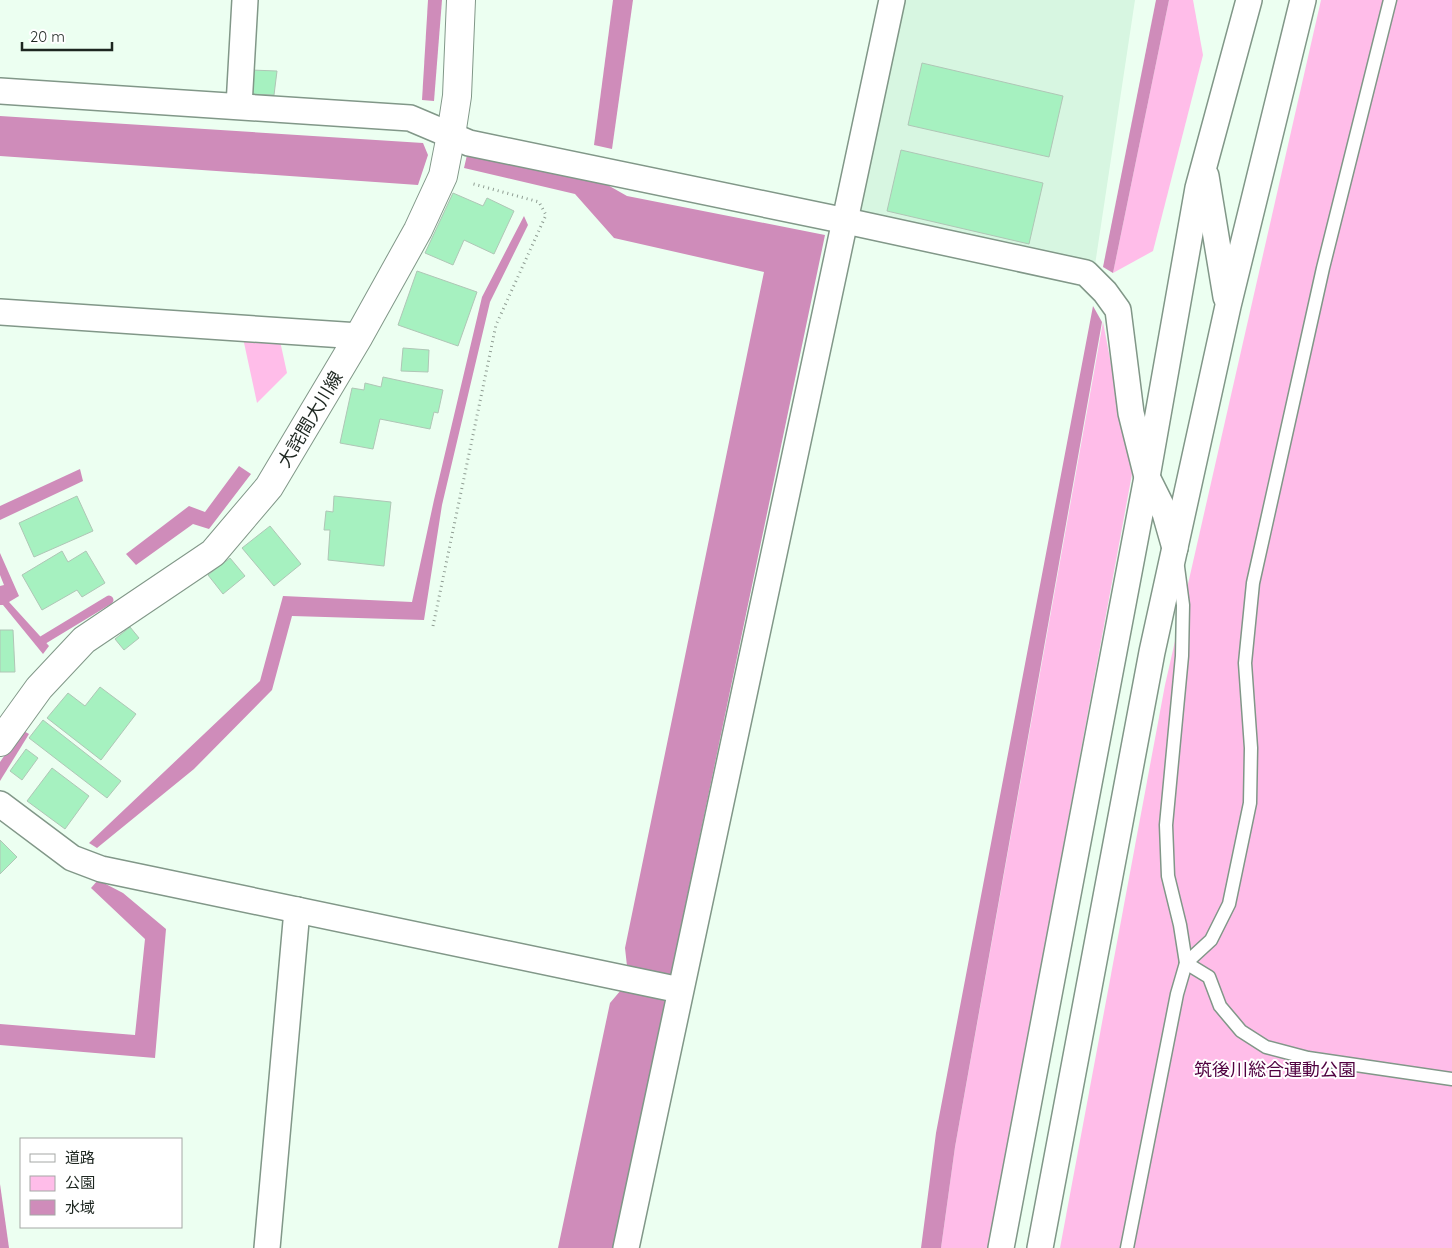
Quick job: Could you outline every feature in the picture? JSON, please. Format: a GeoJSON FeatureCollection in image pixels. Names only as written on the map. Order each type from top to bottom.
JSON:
{"type":"FeatureCollection","features":[{"type":"Feature","properties":{"kind":"main road","name":"大詫間大川線"},"geometry":{"type":"LineString","coordinates":[[0,742],[39,688],[84,640],[213,553],[269,487],[359,336],[418,230],[443,176],[457,96],[461,0]]}},
{"type":"Feature","properties":{"kind":"street"},"geometry":{"type":"LineString","coordinates":[[239,106],[245,0]]}},
{"type":"Feature","properties":{"kind":"street"},"geometry":{"type":"LineString","coordinates":[[626,1248],[892,0]]}},
{"type":"Feature","properties":{"kind":"street"},"geometry":{"type":"LineString","coordinates":[[1001,1248],[1147,477],[1198,188],[1248,0]]}},
{"type":"Feature","properties":{"kind":"street"},"geometry":{"type":"LineString","coordinates":[[1040,1248],[1152,652],[1228,306],[1303,0]]}},
{"type":"Feature","properties":{"kind":"street"},"geometry":{"type":"LineString","coordinates":[[0,92],[410,118],[469,143],[1086,273],[1105,292],[1118,310],[1131,413],[1147,477],[1165,513],[1175,548]]}},
{"type":"Feature","properties":{"kind":"street"},"geometry":{"type":"LineString","coordinates":[[1204,166],[1228,306]]}},
{"type":"Feature","properties":{"kind":"street"},"geometry":{"type":"LineString","coordinates":[[0,312],[359,336]]}},
{"type":"Feature","properties":{"kind":"street"},"geometry":{"type":"LineString","coordinates":[[0,804],[72,858],[101,869],[680,990]]}},
{"type":"Feature","properties":{"kind":"street"},"geometry":{"type":"LineString","coordinates":[[267,1248],[297,910]]}},
{"type":"Feature","properties":{"kind":"lane"},"geometry":{"type":"LineString","coordinates":[[1186,962],[1211,940],[1229,904],[1250,803],[1251,748],[1245,663],[1253,582],[1323,268],[1390,0]]}},
{"type":"Feature","properties":{"kind":"lane"},"geometry":{"type":"LineString","coordinates":[[1127,1248],[1177,994],[1186,962],[1180,925],[1168,876],[1166,824],[1182,656],[1183,605],[1175,548]]}},
{"type":"Feature","properties":{"kind":"lane"},"geometry":{"type":"LineString","coordinates":[[1186,962],[1209,977],[1220,1006],[1241,1030],[1266,1047],[1308,1058],[1452,1080]]}},
{"type":"Feature","properties":{"kind":"path"},"geometry":{"type":"LineString","coordinates":[[432,626],[496,325],[546,215],[539,202],[443,176]]}},
{"type":"Feature","properties":{"kind":"shaded area"},"geometry":{"type":"Polygon","coordinates":[[[901,0],[1135,0],[1095,265],[856,214],[901,0]]]}},
{"type":"Feature","properties":{"kind":"green space"},"geometry":{"type":"Polygon","coordinates":[[[1169,0],[1193,0],[1203,55],[1153,251],[1113,273],[1169,0]]]}},
{"type":"Feature","properties":{"kind":"green space","name":"筑後川総合運動公園"},"geometry":{"type":"Polygon","coordinates":[[[1321,0],[1452,0],[1452,1248],[1060,1248],[1165,685],[1321,0]]]}},
{"type":"Feature","properties":{"kind":"green space"},"geometry":{"type":"Polygon","coordinates":[[[1103,322],[1132,474],[989,1248],[941,1248],[955,1147],[1103,322]]]}},
{"type":"Feature","properties":{"kind":"green space"},"geometry":{"type":"Polygon","coordinates":[[[243,338],[280,341],[287,373],[257,403],[243,338]]]}},
{"type":"Feature","properties":{"kind":"water"},"geometry":{"type":"Polygon","coordinates":[[[428,0],[442,0],[434,101],[422,100],[428,0]]]}},
{"type":"Feature","properties":{"kind":"water"},"geometry":{"type":"Polygon","coordinates":[[[613,0],[633,0],[612,149],[594,145],[613,0]]]}},
{"type":"Feature","properties":{"kind":"water"},"geometry":{"type":"Polygon","coordinates":[[[1156,0],[1169,0],[1113,273],[1103,267],[1156,0]]]}},
{"type":"Feature","properties":{"kind":"water"},"geometry":{"type":"Polygon","coordinates":[[[0,116],[423,143],[428,155],[418,185],[0,156],[0,116]]]}},
{"type":"Feature","properties":{"kind":"water"},"geometry":{"type":"Polygon","coordinates":[[[467,155],[597,179],[627,196],[825,235],[614,1248],[558,1248],[610,1003],[621,990],[627,966],[625,948],[764,272],[614,238],[575,194],[464,168],[467,155]]]}},
{"type":"Feature","properties":{"kind":"water"},"geometry":{"type":"Polygon","coordinates":[[[524,216],[528,225],[490,302],[442,505],[424,620],[292,616],[272,690],[194,769],[97,848],[89,843],[260,681],[283,596],[412,602],[482,297],[524,216]]]}},
{"type":"Feature","properties":{"kind":"water"},"geometry":{"type":"Polygon","coordinates":[[[1093,306],[1102,322],[955,1147],[941,1248],[921,1248],[936,1133],[1093,306]]]}},
{"type":"Feature","properties":{"kind":"water"},"geometry":{"type":"Polygon","coordinates":[[[239,466],[251,474],[209,529],[193,524],[136,565],[126,554],[189,506],[205,512],[239,466]]]}},
{"type":"Feature","properties":{"kind":"water"},"geometry":{"type":"Polygon","coordinates":[[[80,469],[83,481],[0,520],[0,506],[80,469]]]}},
{"type":"Feature","properties":{"kind":"water"},"geometry":{"type":"Polygon","coordinates":[[[0,553],[19,596],[9,602],[49,646],[43,654],[3,605],[0,605],[0,586],[4,585],[0,575],[0,553]]]}},
{"type":"Feature","properties":{"kind":"water"},"geometry":{"type":"Polygon","coordinates":[[[22,730],[29,734],[0,781],[0,762],[22,730]]]}},
{"type":"Feature","properties":{"kind":"water"},"geometry":{"type":"Polygon","coordinates":[[[98,880],[123,893],[166,929],[155,1058],[0,1045],[0,1024],[135,1035],[145,939],[91,888],[98,880]]]}},
{"type":"Feature","properties":{"kind":"water"},"geometry":{"type":"Polygon","coordinates":[[[0,1184],[9,1248],[0,1248],[0,1184]]]}},
{"type":"Feature","properties":{"kind":"building"},"geometry":{"type":"Polygon","coordinates":[[[922,63],[1063,96],[1049,157],[908,125],[922,63]]]}},
{"type":"Feature","properties":{"kind":"building"},"geometry":{"type":"Polygon","coordinates":[[[251,70],[277,71],[274,95],[249,94],[251,70]]]}},
{"type":"Feature","properties":{"kind":"building"},"geometry":{"type":"Polygon","coordinates":[[[901,150],[1043,183],[1029,244],[887,211],[901,150]]]}},
{"type":"Feature","properties":{"kind":"building"},"geometry":{"type":"Polygon","coordinates":[[[453,193],[483,206],[487,198],[514,211],[494,254],[464,240],[453,265],[425,253],[453,193]]]}},
{"type":"Feature","properties":{"kind":"building"},"geometry":{"type":"Polygon","coordinates":[[[417,271],[477,292],[458,346],[398,325],[417,271]]]}},
{"type":"Feature","properties":{"kind":"building"},"geometry":{"type":"Polygon","coordinates":[[[403,348],[429,350],[428,372],[401,371],[403,348]]]}},
{"type":"Feature","properties":{"kind":"building"},"geometry":{"type":"Polygon","coordinates":[[[383,377],[443,390],[438,413],[434,412],[430,429],[380,419],[373,449],[340,443],[352,388],[364,390],[365,383],[381,387],[383,377]]]}},
{"type":"Feature","properties":{"kind":"building"},"geometry":{"type":"Polygon","coordinates":[[[77,496],[93,531],[34,557],[19,523],[77,496]]]}},
{"type":"Feature","properties":{"kind":"building"},"geometry":{"type":"Polygon","coordinates":[[[334,496],[391,502],[384,566],[328,560],[330,530],[324,530],[326,511],[333,512],[334,496]]]}},
{"type":"Feature","properties":{"kind":"building"},"geometry":{"type":"Polygon","coordinates":[[[270,526],[301,564],[274,586],[242,548],[270,526]]]}},
{"type":"Feature","properties":{"kind":"building"},"geometry":{"type":"Polygon","coordinates":[[[62,551],[68,562],[86,551],[105,583],[82,597],[77,590],[42,610],[22,575],[62,551]]]}},
{"type":"Feature","properties":{"kind":"building"},"geometry":{"type":"Polygon","coordinates":[[[230,558],[245,576],[223,594],[208,575],[230,558]]]}},
{"type":"Feature","properties":{"kind":"building"},"geometry":{"type":"Polygon","coordinates":[[[130,627],[139,638],[124,650],[115,639],[130,627]]]}},
{"type":"Feature","properties":{"kind":"building"},"geometry":{"type":"Polygon","coordinates":[[[0,630],[13,630],[15,672],[0,672],[0,630]]]}},
{"type":"Feature","properties":{"kind":"building"},"geometry":{"type":"Polygon","coordinates":[[[100,687],[136,714],[101,760],[47,718],[68,693],[85,706],[100,687]]]}},
{"type":"Feature","properties":{"kind":"building"},"geometry":{"type":"Polygon","coordinates":[[[43,720],[121,781],[107,798],[29,738],[43,720]]]}},
{"type":"Feature","properties":{"kind":"building"},"geometry":{"type":"Polygon","coordinates":[[[26,749],[38,758],[22,780],[10,771],[26,749]]]}},
{"type":"Feature","properties":{"kind":"building"},"geometry":{"type":"Polygon","coordinates":[[[52,768],[89,796],[65,829],[27,801],[52,768]]]}},
{"type":"Feature","properties":{"kind":"building"},"geometry":{"type":"Polygon","coordinates":[[[0,840],[17,857],[0,874],[0,840]]]}},
{"type":"Feature","properties":{"kind":"waterway"},"geometry":{"type":"LineString","coordinates":[[43,640],[109,600]]}}]}
